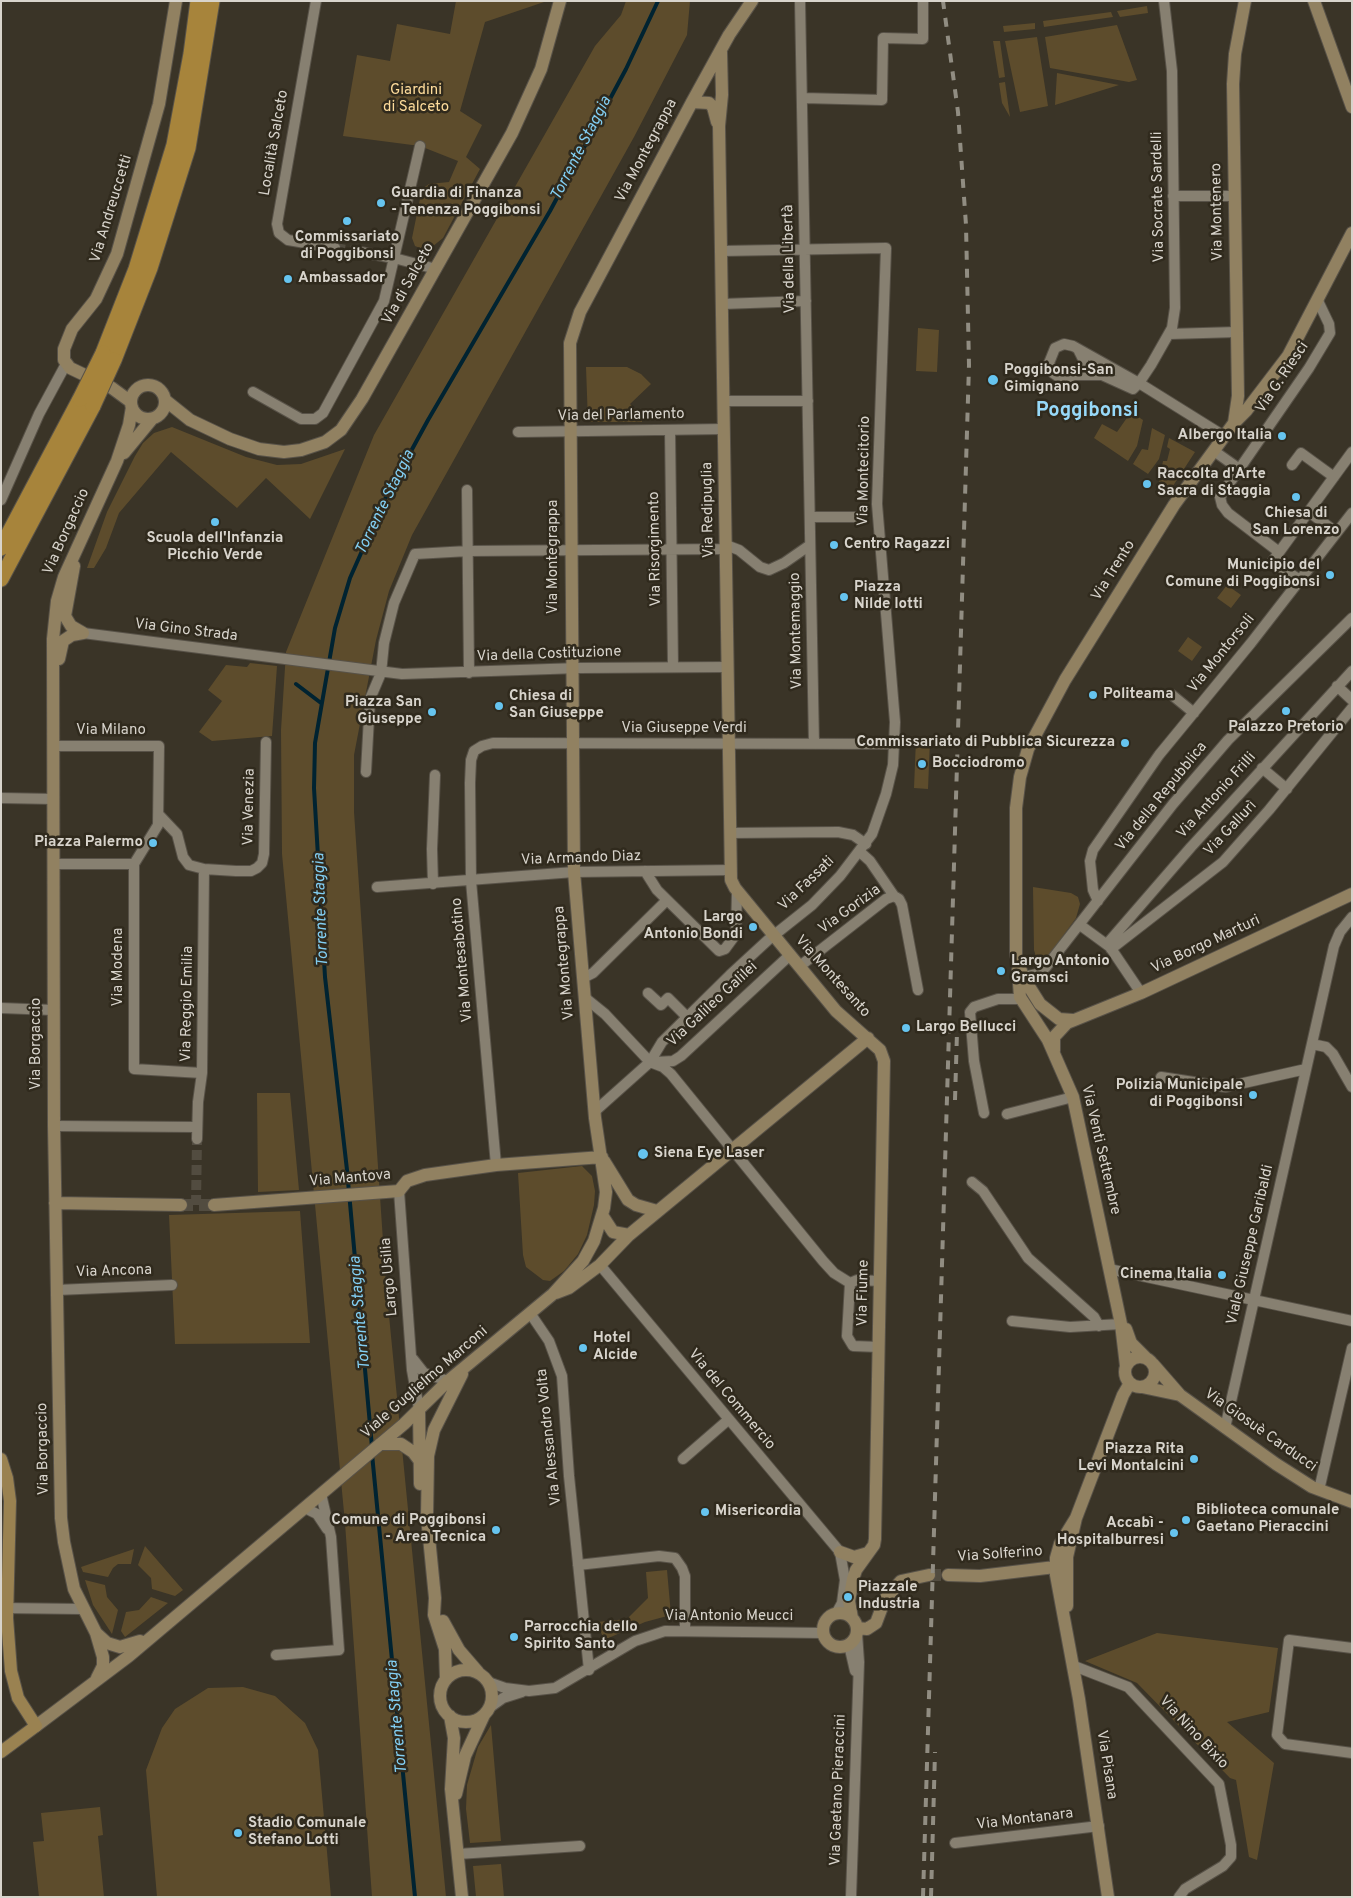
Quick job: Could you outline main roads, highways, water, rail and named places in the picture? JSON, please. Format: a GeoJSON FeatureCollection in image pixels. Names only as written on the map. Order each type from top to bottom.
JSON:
{"type":"FeatureCollection","features":[{"type":"Feature","properties":{"kind":"highway"},"geometry":{"type":"LineString","coordinates":[[109,356],[174,145],[192,54],[198,1]]}},
{"type":"Feature","properties":{"kind":"highway"},"geometry":{"type":"LineString","coordinates":[[1,579],[147,278],[188,148],[212,1]]}},
{"type":"Feature","properties":{"kind":"highway"},"geometry":{"type":"LineString","coordinates":[[1,548],[87,402]]}},
{"type":"Feature","properties":{"kind":"main road","name":"Via Andreuccetti"},"geometry":{"type":"LineString","coordinates":[[132,401],[112,388],[74,371],[66,364],[64,350],[68,335],[96,299],[117,254],[159,104],[176,1]]}},
{"type":"Feature","properties":{"kind":"main road","name":"Via di Salceto"},"geometry":{"type":"LineString","coordinates":[[165,400],[190,420],[239,443],[266,450],[301,450],[331,438],[352,415],[436,269],[521,114],[541,69],[560,1]]}},
{"type":"Feature","properties":{"kind":"main road","name":"Via Montegrappa"},"geometry":{"type":"LineString","coordinates":[[602,1157],[594,1112],[574,872],[570,352],[574,326],[692,102],[721,50],[752,1]]}},
{"type":"Feature","properties":{"kind":"main road"},"geometry":{"type":"LineString","coordinates":[[1233,71],[1231,46],[1238,1]]}},
{"type":"Feature","properties":{"kind":"main road","name":"Via Montenero"},"geometry":{"type":"LineString","coordinates":[[1234,422],[1238,407],[1238,385],[1233,71],[1245,1]]}},
{"type":"Feature","properties":{"kind":"main road"},"geometry":{"type":"LineString","coordinates":[[1314,1],[1352,107]]}},
{"type":"Feature","properties":{"kind":"main road","name":"Via Redipuglia"},"geometry":{"type":"LineString","coordinates":[[721,50],[722,95],[719,126],[730,832],[732,883],[737,891]]}},
{"type":"Feature","properties":{"kind":"main road","name":"Via Redipuglia"},"geometry":{"type":"LineString","coordinates":[[692,102],[702,101],[711,105],[719,126]]}},
{"type":"Feature","properties":{"kind":"main road","name":"Via Trento"},"geometry":{"type":"LineString","coordinates":[[1018,965],[1015,937],[1016,823],[1019,783],[1028,750],[1045,714],[1092,635],[1174,505],[1234,422],[1258,397],[1288,356],[1352,233]]}},
{"type":"Feature","properties":{"kind":"main road"},"geometry":{"type":"LineString","coordinates":[[1238,385],[1246,395],[1258,397]]}},
{"type":"Feature","properties":{"kind":"main road"},"geometry":{"type":"LineString","coordinates":[[151,386],[160,390],[165,400],[163,410],[154,418],[138,416],[132,401],[140,387],[151,386]]}},
{"type":"Feature","properties":{"kind":"main road","name":"Via Borgaccio"},"geometry":{"type":"LineString","coordinates":[[97,1678],[104,1662],[96,1634],[82,1609],[68,1567],[62,1526],[54,1126],[53,864],[55,696],[53,649],[56,609],[64,577],[117,460],[129,425],[132,401]]}},
{"type":"Feature","properties":{"kind":"main road","name":"Via di Salceto"},"geometry":{"type":"LineString","coordinates":[[154,418],[190,420]]}},
{"type":"Feature","properties":{"kind":"main road","name":"Via Borgaccio"},"geometry":{"type":"LineString","coordinates":[[117,460],[154,418]]}},
{"type":"Feature","properties":{"kind":"main road"},"geometry":{"type":"LineString","coordinates":[[55,696],[61,644],[69,637],[83,633],[71,626],[65,616],[76,554]]}},
{"type":"Feature","properties":{"kind":"main road","name":"Via Montesanto"},"geometry":{"type":"LineString","coordinates":[[737,891],[836,1010],[868,1038]]}},
{"type":"Feature","properties":{"kind":"main road","name":"Via Borgo Marturi"},"geometry":{"type":"LineString","coordinates":[[1073,1020],[1141,993],[1352,894]]}},
{"type":"Feature","properties":{"kind":"main road"},"geometry":{"type":"LineString","coordinates":[[1018,965],[1035,999],[1048,1012],[1063,1021],[1073,1020]]}},
{"type":"Feature","properties":{"kind":"main road","name":"Via Venti Settembre"},"geometry":{"type":"LineString","coordinates":[[1018,965],[1017,983],[1021,999],[1054,1051],[1073,1097],[1121,1324],[1126,1366]]}},
{"type":"Feature","properties":{"kind":"main road"},"geometry":{"type":"LineString","coordinates":[[1054,1051],[1056,1034],[1073,1020]]}},
{"type":"Feature","properties":{"kind":"main road","name":"Viale Guglielmo Marconi"},"geometry":{"type":"LineString","coordinates":[[1,1752],[97,1678],[108,1673],[404,1424],[448,1381],[553,1294],[570,1288],[600,1265],[629,1235],[657,1211],[868,1038]]}},
{"type":"Feature","properties":{"kind":"main road","name":"Via Fiume"},"geometry":{"type":"LineString","coordinates":[[868,1038],[882,1052],[884,1064],[875,1538],[874,1545],[868,1553]]}},
{"type":"Feature","properties":{"kind":"main road"},"geometry":{"type":"LineString","coordinates":[[602,1157],[628,1200],[636,1205],[657,1211]]}},
{"type":"Feature","properties":{"kind":"main road"},"geometry":{"type":"LineString","coordinates":[[553,1294],[586,1256],[602,1215],[606,1198],[602,1157]]}},
{"type":"Feature","properties":{"kind":"main road","name":"Via Mantova"},"geometry":{"type":"LineString","coordinates":[[214,1205],[399,1192],[407,1181],[419,1176],[496,1166],[602,1157]]}},
{"type":"Feature","properties":{"kind":"main road"},"geometry":{"type":"LineString","coordinates":[[55,1203],[181,1205]]}},
{"type":"Feature","properties":{"kind":"main road"},"geometry":{"type":"LineString","coordinates":[[602,1215],[613,1232],[629,1235]]}},
{"type":"Feature","properties":{"kind":"main road","name":"Via Venti Settembre"},"geometry":{"type":"LineString","coordinates":[[1121,1324],[1125,1327],[1131,1343],[1150,1361]]}},
{"type":"Feature","properties":{"kind":"main road"},"geometry":{"type":"LineString","coordinates":[[1136,1357],[1150,1361],[1153,1379],[1142,1387],[1130,1383],[1125,1375],[1126,1366],[1136,1357]]}},
{"type":"Feature","properties":{"kind":"main road","name":"Via Giosuè Carducci"},"geometry":{"type":"LineString","coordinates":[[1150,1361],[1180,1395],[1284,1470],[1319,1490],[1352,1502]]}},
{"type":"Feature","properties":{"kind":"main road"},"geometry":{"type":"LineString","coordinates":[[446,1679],[446,1653],[435,1620],[427,1517],[428,1456],[432,1436],[453,1389],[467,1366]]}},
{"type":"Feature","properties":{"kind":"main road","name":"Via Pisana"},"geometry":{"type":"LineString","coordinates":[[1069,1638],[1067,1557],[1076,1518],[1122,1398],[1130,1383]]}},
{"type":"Feature","properties":{"kind":"main road","name":"Via Giosuè Carducci"},"geometry":{"type":"LineString","coordinates":[[1142,1387],[1180,1395]]}},
{"type":"Feature","properties":{"kind":"main road"},"geometry":{"type":"LineString","coordinates":[[420,1409],[420,1487],[427,1517]]}},
{"type":"Feature","properties":{"kind":"main road"},"geometry":{"type":"LineString","coordinates":[[380,1444],[401,1444],[413,1452],[419,1460]]}},
{"type":"Feature","properties":{"kind":"main road"},"geometry":{"type":"LineString","coordinates":[[1,1458],[7,1478],[10,1501],[4,1608],[13,1682],[20,1702],[36,1726]]}},
{"type":"Feature","properties":{"kind":"main road","name":"Via Pisana"},"geometry":{"type":"LineString","coordinates":[[1076,1518],[1060,1544],[1055,1567],[1060,1602],[1074,1666],[1108,1897]]}},
{"type":"Feature","properties":{"kind":"main road"},"geometry":{"type":"LineString","coordinates":[[840,1552],[854,1557],[868,1553]]}},
{"type":"Feature","properties":{"kind":"main road"},"geometry":{"type":"LineString","coordinates":[[855,1627],[847,1615],[836,1614],[825,1623],[823,1633],[833,1646],[849,1645],[855,1627],[849,1601],[852,1579],[868,1553]]}},
{"type":"Feature","properties":{"kind":"main road"},"geometry":{"type":"LineString","coordinates":[[1055,1567],[1059,1569],[1067,1601]]}},
{"type":"Feature","properties":{"kind":"main road","name":"Via Solferino"},"geometry":{"type":"LineString","coordinates":[[948,1575],[980,1576],[1055,1567]]}},
{"type":"Feature","properties":{"kind":"main road"},"geometry":{"type":"LineString","coordinates":[[855,1627],[867,1628],[876,1623],[885,1599],[902,1581],[929,1574]]}},
{"type":"Feature","properties":{"kind":"main road"},"geometry":{"type":"LineString","coordinates":[[434,1598],[451,1638],[488,1682],[492,1695],[487,1711],[465,1756],[454,1806]]}},
{"type":"Feature","properties":{"kind":"main road"},"geometry":{"type":"LineString","coordinates":[[96,1634],[107,1643],[120,1647],[128,1647],[150,1637]]}},
{"type":"Feature","properties":{"kind":"main road"},"geometry":{"type":"LineString","coordinates":[[462,1897],[451,1775],[454,1738],[450,1716],[441,1705],[440,1691],[451,1674],[464,1670],[478,1672]]}},
{"type":"Feature","properties":{"kind":"main road"},"geometry":{"type":"LineString","coordinates":[[450,1716],[468,1722],[487,1711]]}},
{"type":"Feature","properties":{"kind":"waterway","name":"Torrente Staggia"},"geometry":{"type":"LineString","coordinates":[[372,1447],[347,1170],[325,977],[314,788],[315,743],[335,628],[350,578],[386,497],[428,420],[550,211],[626,69],[658,1]]}},
{"type":"Feature","properties":{"kind":"waterway"},"geometry":{"type":"LineString","coordinates":[[296,684],[321,703]]}},
{"type":"Feature","properties":{"kind":"waterway","name":"Torrente Staggia"},"geometry":{"type":"LineString","coordinates":[[372,1454],[415,1897]]}},
{"type":"Feature","properties":{"kind":"tunnel"},"geometry":{"type":"LineString","coordinates":[[335,248],[360,252]]}},
{"type":"Feature","properties":{"kind":"tunnel"},"geometry":{"type":"LineString","coordinates":[[196,1205],[197,1139]]}},
{"type":"Feature","properties":{"kind":"tunnel"},"geometry":{"type":"LineString","coordinates":[[181,1205],[214,1205]]}},
{"type":"Feature","properties":{"kind":"tunnel"},"geometry":{"type":"LineString","coordinates":[[929,1575],[948,1575]]}},
{"type":"Feature","properties":{"kind":"railway"},"geometry":{"type":"LineString","coordinates":[[923,1897],[969,365],[966,225],[958,112],[943,1]]}},
{"type":"Feature","properties":{"kind":"railway"},"geometry":{"type":"LineString","coordinates":[[955,1100],[957,1032]]}},
{"type":"Feature","properties":{"kind":"railway"},"geometry":{"type":"LineString","coordinates":[[931,1897],[935,1752]]}},
{"type":"Feature","properties":{"kind":"place","name":"Guardia di Finanza - Tenenza Poggibonsi"},"geometry":{"type":"Point","coordinates":[381,203]}},
{"type":"Feature","properties":{"kind":"place","name":"Commissariato di Poggibonsi"},"geometry":{"type":"Point","coordinates":[347,221]}},
{"type":"Feature","properties":{"kind":"place","name":"Ambassador"},"geometry":{"type":"Point","coordinates":[288,279]}},
{"type":"Feature","properties":{"kind":"place","name":"Poggibonsi-San Gimignano"},"geometry":{"type":"Point","coordinates":[993,380]}},
{"type":"Feature","properties":{"kind":"place","name":"Albergo Italia"},"geometry":{"type":"Point","coordinates":[1282,436]}},
{"type":"Feature","properties":{"kind":"place","name":"Raccolta d'Arte Sacra di Staggia"},"geometry":{"type":"Point","coordinates":[1147,484]}},
{"type":"Feature","properties":{"kind":"place","name":"Chiesa di San Lorenzo"},"geometry":{"type":"Point","coordinates":[1296,497]}},
{"type":"Feature","properties":{"kind":"place","name":"Scuola dell'Infanzia Picchio Verde"},"geometry":{"type":"Point","coordinates":[215,522]}},
{"type":"Feature","properties":{"kind":"place","name":"Centro Ragazzi"},"geometry":{"type":"Point","coordinates":[834,545]}},
{"type":"Feature","properties":{"kind":"place","name":"Municipio del Comune di Poggibonsi"},"geometry":{"type":"Point","coordinates":[1330,575]}},
{"type":"Feature","properties":{"kind":"place","name":"Piazza Nilde Iotti"},"geometry":{"type":"Point","coordinates":[844,597]}},
{"type":"Feature","properties":{"kind":"place","name":"Politeama"},"geometry":{"type":"Point","coordinates":[1093,695]}},
{"type":"Feature","properties":{"kind":"place","name":"Chiesa di San Giuseppe"},"geometry":{"type":"Point","coordinates":[499,706]}},
{"type":"Feature","properties":{"kind":"place","name":"Palazzo Pretorio"},"geometry":{"type":"Point","coordinates":[1286,711]}},
{"type":"Feature","properties":{"kind":"place","name":"Piazza San Giuseppe"},"geometry":{"type":"Point","coordinates":[432,712]}},
{"type":"Feature","properties":{"kind":"place","name":"Commissariato di Pubblica Sicurezza"},"geometry":{"type":"Point","coordinates":[1125,743]}},
{"type":"Feature","properties":{"kind":"place","name":"Bocciodromo"},"geometry":{"type":"Point","coordinates":[922,764]}},
{"type":"Feature","properties":{"kind":"place","name":"Piazza Palermo"},"geometry":{"type":"Point","coordinates":[153,843]}},
{"type":"Feature","properties":{"kind":"place","name":"Largo Antonio Bondi"},"geometry":{"type":"Point","coordinates":[753,927]}},
{"type":"Feature","properties":{"kind":"place","name":"Largo Antonio Gramsci"},"geometry":{"type":"Point","coordinates":[1001,971]}},
{"type":"Feature","properties":{"kind":"place","name":"Largo Bellucci"},"geometry":{"type":"Point","coordinates":[906,1028]}},
{"type":"Feature","properties":{"kind":"place","name":"Polizia Municipale di Poggibonsi"},"geometry":{"type":"Point","coordinates":[1253,1095]}},
{"type":"Feature","properties":{"kind":"place","name":"Siena Eye Laser"},"geometry":{"type":"Point","coordinates":[643,1154]}},
{"type":"Feature","properties":{"kind":"place","name":"Cinema Italia"},"geometry":{"type":"Point","coordinates":[1222,1275]}},
{"type":"Feature","properties":{"kind":"place","name":"Hotel Alcide"},"geometry":{"type":"Point","coordinates":[583,1348]}},
{"type":"Feature","properties":{"kind":"place","name":"Piazza Rita Levi Montalcini"},"geometry":{"type":"Point","coordinates":[1194,1459]}},
{"type":"Feature","properties":{"kind":"place","name":"Misericordia"},"geometry":{"type":"Point","coordinates":[705,1512]}},
{"type":"Feature","properties":{"kind":"place","name":"Biblioteca comunale Gaetano Pieraccini"},"geometry":{"type":"Point","coordinates":[1186,1520]}},
{"type":"Feature","properties":{"kind":"place","name":"Comune di Poggibonsi - Area Tecnica"},"geometry":{"type":"Point","coordinates":[496,1530]}},
{"type":"Feature","properties":{"kind":"place","name":"Accabì - Hospitalburresi"},"geometry":{"type":"Point","coordinates":[1174,1533]}},
{"type":"Feature","properties":{"kind":"place","name":"Piazzale Industria"},"geometry":{"type":"Point","coordinates":[848,1597]}},
{"type":"Feature","properties":{"kind":"place","name":"Parrocchia dello Spirito Santo"},"geometry":{"type":"Point","coordinates":[514,1637]}},
{"type":"Feature","properties":{"kind":"place","name":"Stadio Comunale Stefano Lotti"},"geometry":{"type":"Point","coordinates":[238,1833]}},
{"type":"Feature","properties":{"kind":"district","name":"Poggibonsi"},"geometry":{"type":"Point","coordinates":[1087,412]}},
{"type":"Feature","properties":{"kind":"park label","name":"Giardini di Salceto"},"geometry":{"type":"Point","coordinates":[416,100]}}]}
